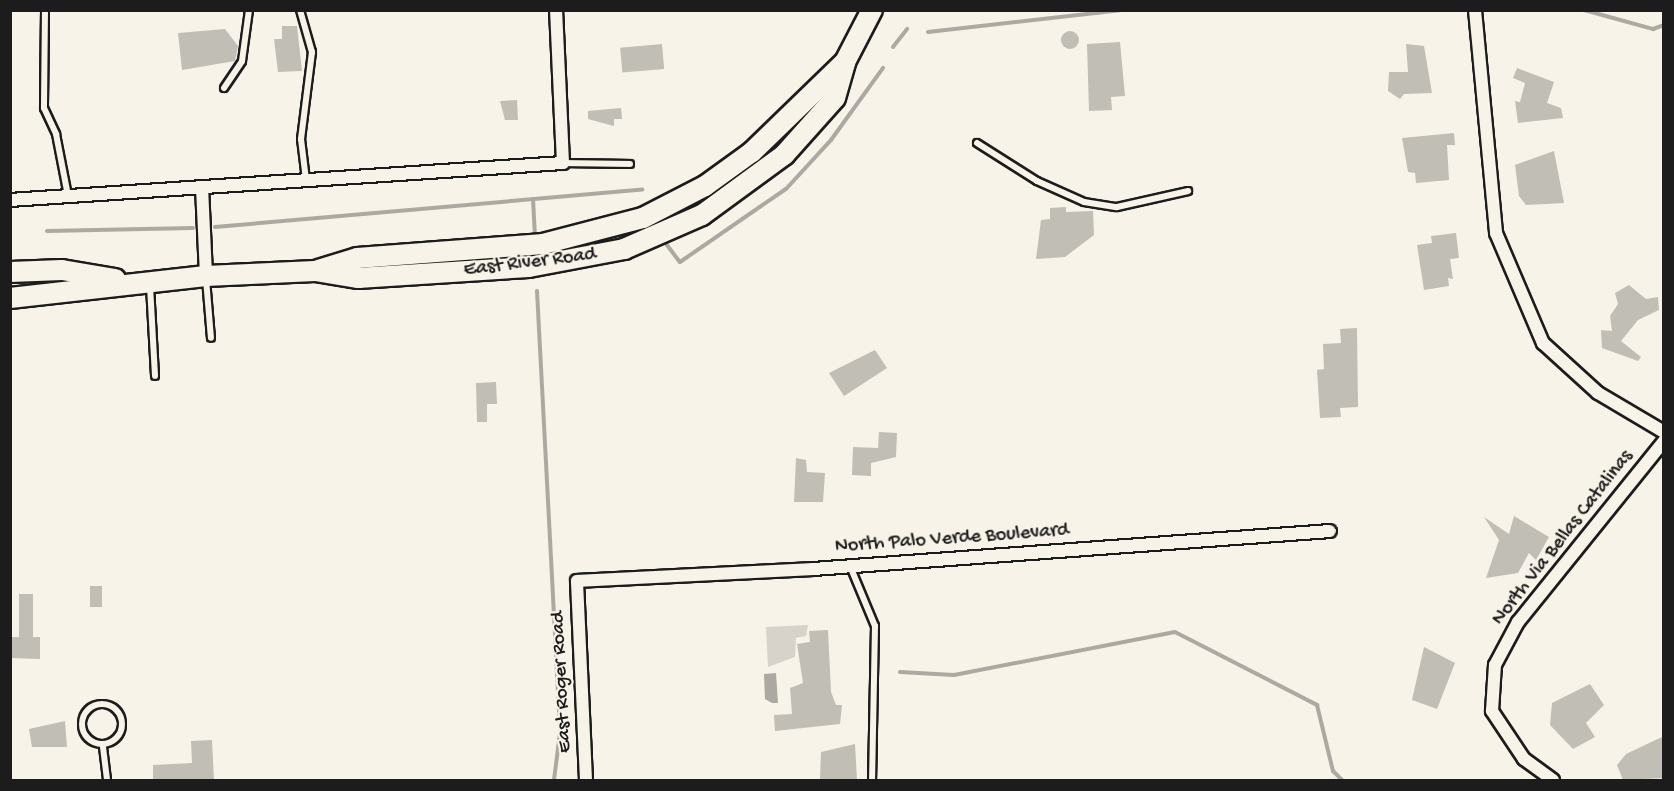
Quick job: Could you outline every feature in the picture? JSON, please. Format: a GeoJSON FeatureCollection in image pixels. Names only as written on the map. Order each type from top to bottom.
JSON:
{"type":"FeatureCollection","features":[{"type":"Feature","properties":{"kind":"main road","name":"East River Road"},"geometry":{"type":"LineString","coordinates":[[10,298],[61,295],[126,281],[149,279],[315,271],[358,278],[529,267],[594,257],[649,240],[728,199],[784,155],[835,98],[845,62],[872,10]]}},
{"type":"Feature","properties":{"kind":"main road","name":"East River Road"},"geometry":{"type":"LineString","coordinates":[[10,272],[62,270],[126,281]]}},
{"type":"Feature","properties":{"kind":"street"},"geometry":{"type":"LineString","coordinates":[[10,200],[563,163],[556,10]]}},
{"type":"Feature","properties":{"kind":"street"},"geometry":{"type":"LineString","coordinates":[[1475,10],[1496,233],[1543,343],[1598,393],[1664,432]]}},
{"type":"Feature","properties":{"kind":"street"},"geometry":{"type":"LineString","coordinates":[[202,187],[206,276]]}},
{"type":"Feature","properties":{"kind":"street","name":"North Via Bellas Catalinas"},"geometry":{"type":"LineString","coordinates":[[1553,780],[1524,759],[1492,711],[1495,665],[1518,622],[1664,441]]}},
{"type":"Feature","properties":{"kind":"street","name":"North Palo Verde Boulevard"},"geometry":{"type":"LineString","coordinates":[[576,581],[850,566],[1330,531]]}},
{"type":"Feature","properties":{"kind":"street","name":"East Roger Road"},"geometry":{"type":"LineString","coordinates":[[576,581],[586,780]]}},
{"type":"Feature","properties":{"kind":"lane"},"geometry":{"type":"LineString","coordinates":[[45,10],[44,108],[59,143],[68,196]]}},
{"type":"Feature","properties":{"kind":"lane"},"geometry":{"type":"LineString","coordinates":[[224,88],[242,61],[249,10]]}},
{"type":"Feature","properties":{"kind":"lane"},"geometry":{"type":"LineString","coordinates":[[300,10],[312,52],[301,139],[306,180]]}},
{"type":"Feature","properties":{"kind":"lane"},"geometry":{"type":"LineString","coordinates":[[976,143],[1084,202],[1118,207],[1188,191]]}},
{"type":"Feature","properties":{"kind":"lane"},"geometry":{"type":"LineString","coordinates":[[563,163],[630,164]]}},
{"type":"Feature","properties":{"kind":"lane"},"geometry":{"type":"LineString","coordinates":[[206,276],[211,338]]}},
{"type":"Feature","properties":{"kind":"lane"},"geometry":{"type":"LineString","coordinates":[[149,279],[155,376]]}},
{"type":"Feature","properties":{"kind":"lane"},"geometry":{"type":"LineString","coordinates":[[850,566],[875,626],[872,780]]}},
{"type":"Feature","properties":{"kind":"lane"},"geometry":{"type":"LineString","coordinates":[[103,747],[118,736],[122,722],[115,707],[97,703],[88,708],[83,725],[103,747],[107,780]]}},
{"type":"Feature","properties":{"kind":"shaded area"},"geometry":{"type":"Polygon","coordinates":[[[808,625],[806,636],[796,638],[795,657],[768,667],[766,627],[808,625]]]}},
{"type":"Feature","properties":{"kind":"shaded area"},"geometry":{"type":"Polygon","coordinates":[[[776,673],[778,703],[772,703],[765,699],[764,674],[776,673]]]}},
{"type":"Feature","properties":{"kind":"building"},"geometry":{"type":"Polygon","coordinates":[[[282,26],[297,26],[302,71],[278,72],[274,39],[282,39],[282,26]]]}},
{"type":"Feature","properties":{"kind":"building"},"geometry":{"type":"Polygon","coordinates":[[[225,29],[238,46],[235,61],[182,70],[178,33],[225,29]]]}},
{"type":"Feature","properties":{"kind":"building"},"geometry":{"type":"Polygon","coordinates":[[[1070,31],[1076,34],[1079,40],[1076,46],[1070,49],[1064,46],[1061,40],[1064,34],[1070,31]]]}},
{"type":"Feature","properties":{"kind":"building"},"geometry":{"type":"Polygon","coordinates":[[[1120,42],[1125,96],[1111,97],[1112,110],[1089,111],[1087,44],[1120,42]]]}},
{"type":"Feature","properties":{"kind":"building"},"geometry":{"type":"Polygon","coordinates":[[[662,44],[664,69],[622,73],[620,48],[662,44]]]}},
{"type":"Feature","properties":{"kind":"building"},"geometry":{"type":"Polygon","coordinates":[[[1406,44],[1424,46],[1432,93],[1404,94],[1400,99],[1388,91],[1389,72],[1408,72],[1406,44]]]}},
{"type":"Feature","properties":{"kind":"building"},"geometry":{"type":"Polygon","coordinates":[[[1517,68],[1554,82],[1547,103],[1561,108],[1563,118],[1518,123],[1515,101],[1520,102],[1525,83],[1513,78],[1517,68]]]}},
{"type":"Feature","properties":{"kind":"building"},"geometry":{"type":"Polygon","coordinates":[[[517,100],[518,120],[505,120],[500,101],[517,100]]]}},
{"type":"Feature","properties":{"kind":"building"},"geometry":{"type":"Polygon","coordinates":[[[621,108],[622,119],[614,119],[614,126],[588,119],[588,111],[621,108]]]}},
{"type":"Feature","properties":{"kind":"building"},"geometry":{"type":"Polygon","coordinates":[[[1454,133],[1455,145],[1447,145],[1449,180],[1416,183],[1415,173],[1408,172],[1402,138],[1454,133]]]}},
{"type":"Feature","properties":{"kind":"building"},"geometry":{"type":"Polygon","coordinates":[[[1554,151],[1564,203],[1526,205],[1519,196],[1515,165],[1554,151]]]}},
{"type":"Feature","properties":{"kind":"building"},"geometry":{"type":"Polygon","coordinates":[[[1066,207],[1066,212],[1093,211],[1094,235],[1065,257],[1036,259],[1041,220],[1050,219],[1050,208],[1066,207]]]}},
{"type":"Feature","properties":{"kind":"building"},"geometry":{"type":"Polygon","coordinates":[[[1456,233],[1459,258],[1450,259],[1453,279],[1448,278],[1449,286],[1424,290],[1417,245],[1432,243],[1431,236],[1456,233]]]}},
{"type":"Feature","properties":{"kind":"building"},"geometry":{"type":"Polygon","coordinates":[[[1629,285],[1646,299],[1658,297],[1659,310],[1638,320],[1621,341],[1641,357],[1638,361],[1602,348],[1601,330],[1612,331],[1610,316],[1618,304],[1615,293],[1629,285]]]}},
{"type":"Feature","properties":{"kind":"building"},"geometry":{"type":"Polygon","coordinates":[[[1357,328],[1358,407],[1340,408],[1341,417],[1320,418],[1317,370],[1324,369],[1323,344],[1341,343],[1340,329],[1357,328]]]}},
{"type":"Feature","properties":{"kind":"building"},"geometry":{"type":"Polygon","coordinates":[[[875,350],[887,368],[844,396],[829,373],[875,350]]]}},
{"type":"Feature","properties":{"kind":"building"},"geometry":{"type":"Polygon","coordinates":[[[496,382],[497,404],[487,404],[487,422],[477,422],[476,383],[496,382]]]}},
{"type":"Feature","properties":{"kind":"building"},"geometry":{"type":"Polygon","coordinates":[[[879,432],[897,433],[896,457],[871,463],[871,476],[852,475],[853,447],[878,448],[879,432]]]}},
{"type":"Feature","properties":{"kind":"building"},"geometry":{"type":"Polygon","coordinates":[[[796,458],[806,460],[807,472],[825,473],[823,502],[794,502],[796,458]]]}},
{"type":"Feature","properties":{"kind":"building"},"geometry":{"type":"Polygon","coordinates":[[[1514,516],[1549,537],[1536,560],[1529,553],[1518,573],[1486,578],[1499,540],[1484,517],[1509,534],[1514,516]]]}},
{"type":"Feature","properties":{"kind":"building"},"geometry":{"type":"Polygon","coordinates":[[[90,586],[102,586],[102,607],[90,607],[90,586]]]}},
{"type":"Feature","properties":{"kind":"building"},"geometry":{"type":"Polygon","coordinates":[[[19,594],[33,594],[33,637],[40,637],[40,659],[10,658],[10,637],[19,637],[19,594]]]}},
{"type":"Feature","properties":{"kind":"building"},"geometry":{"type":"Polygon","coordinates":[[[828,630],[831,692],[836,705],[842,705],[840,724],[775,731],[774,715],[792,714],[790,688],[803,683],[797,644],[810,642],[809,631],[828,630]]]}},
{"type":"Feature","properties":{"kind":"building"},"geometry":{"type":"Polygon","coordinates":[[[1424,647],[1455,663],[1437,709],[1412,700],[1424,647]]]}},
{"type":"Feature","properties":{"kind":"building"},"geometry":{"type":"Polygon","coordinates":[[[1590,684],[1604,705],[1586,723],[1595,737],[1573,749],[1550,725],[1552,703],[1590,684]]]}},
{"type":"Feature","properties":{"kind":"building"},"geometry":{"type":"Polygon","coordinates":[[[65,721],[67,747],[32,747],[29,729],[65,721]]]}},
{"type":"Feature","properties":{"kind":"building"},"geometry":{"type":"Polygon","coordinates":[[[1664,736],[1664,778],[1623,780],[1617,765],[1626,754],[1664,736]]]}},
{"type":"Feature","properties":{"kind":"building"},"geometry":{"type":"Polygon","coordinates":[[[212,740],[214,780],[153,780],[153,765],[192,763],[191,741],[212,740]]]}},
{"type":"Feature","properties":{"kind":"building"},"geometry":{"type":"Polygon","coordinates":[[[855,744],[857,780],[820,780],[821,752],[855,744]]]}},
{"type":"Feature","properties":{"kind":"waterway"},"geometry":{"type":"LineString","coordinates":[[928,32],[1120,10]]}},
{"type":"Feature","properties":{"kind":"waterway"},"geometry":{"type":"LineString","coordinates":[[1584,10],[1653,29],[1664,25]]}},
{"type":"Feature","properties":{"kind":"waterway"},"geometry":{"type":"LineString","coordinates":[[893,47],[907,29]]}},
{"type":"Feature","properties":{"kind":"waterway"},"geometry":{"type":"LineString","coordinates":[[667,245],[680,262],[786,189],[831,140],[883,68]]}},
{"type":"Feature","properties":{"kind":"waterway"},"geometry":{"type":"LineString","coordinates":[[215,227],[642,190]]}},
{"type":"Feature","properties":{"kind":"waterway"},"geometry":{"type":"LineString","coordinates":[[533,199],[535,233]]}},
{"type":"Feature","properties":{"kind":"waterway"},"geometry":{"type":"LineString","coordinates":[[47,231],[193,228]]}},
{"type":"Feature","properties":{"kind":"waterway"},"geometry":{"type":"LineString","coordinates":[[537,291],[560,733],[554,780]]}},
{"type":"Feature","properties":{"kind":"waterway"},"geometry":{"type":"LineString","coordinates":[[900,672],[954,675],[1175,632],[1317,705],[1333,771],[1342,780]]}}]}
